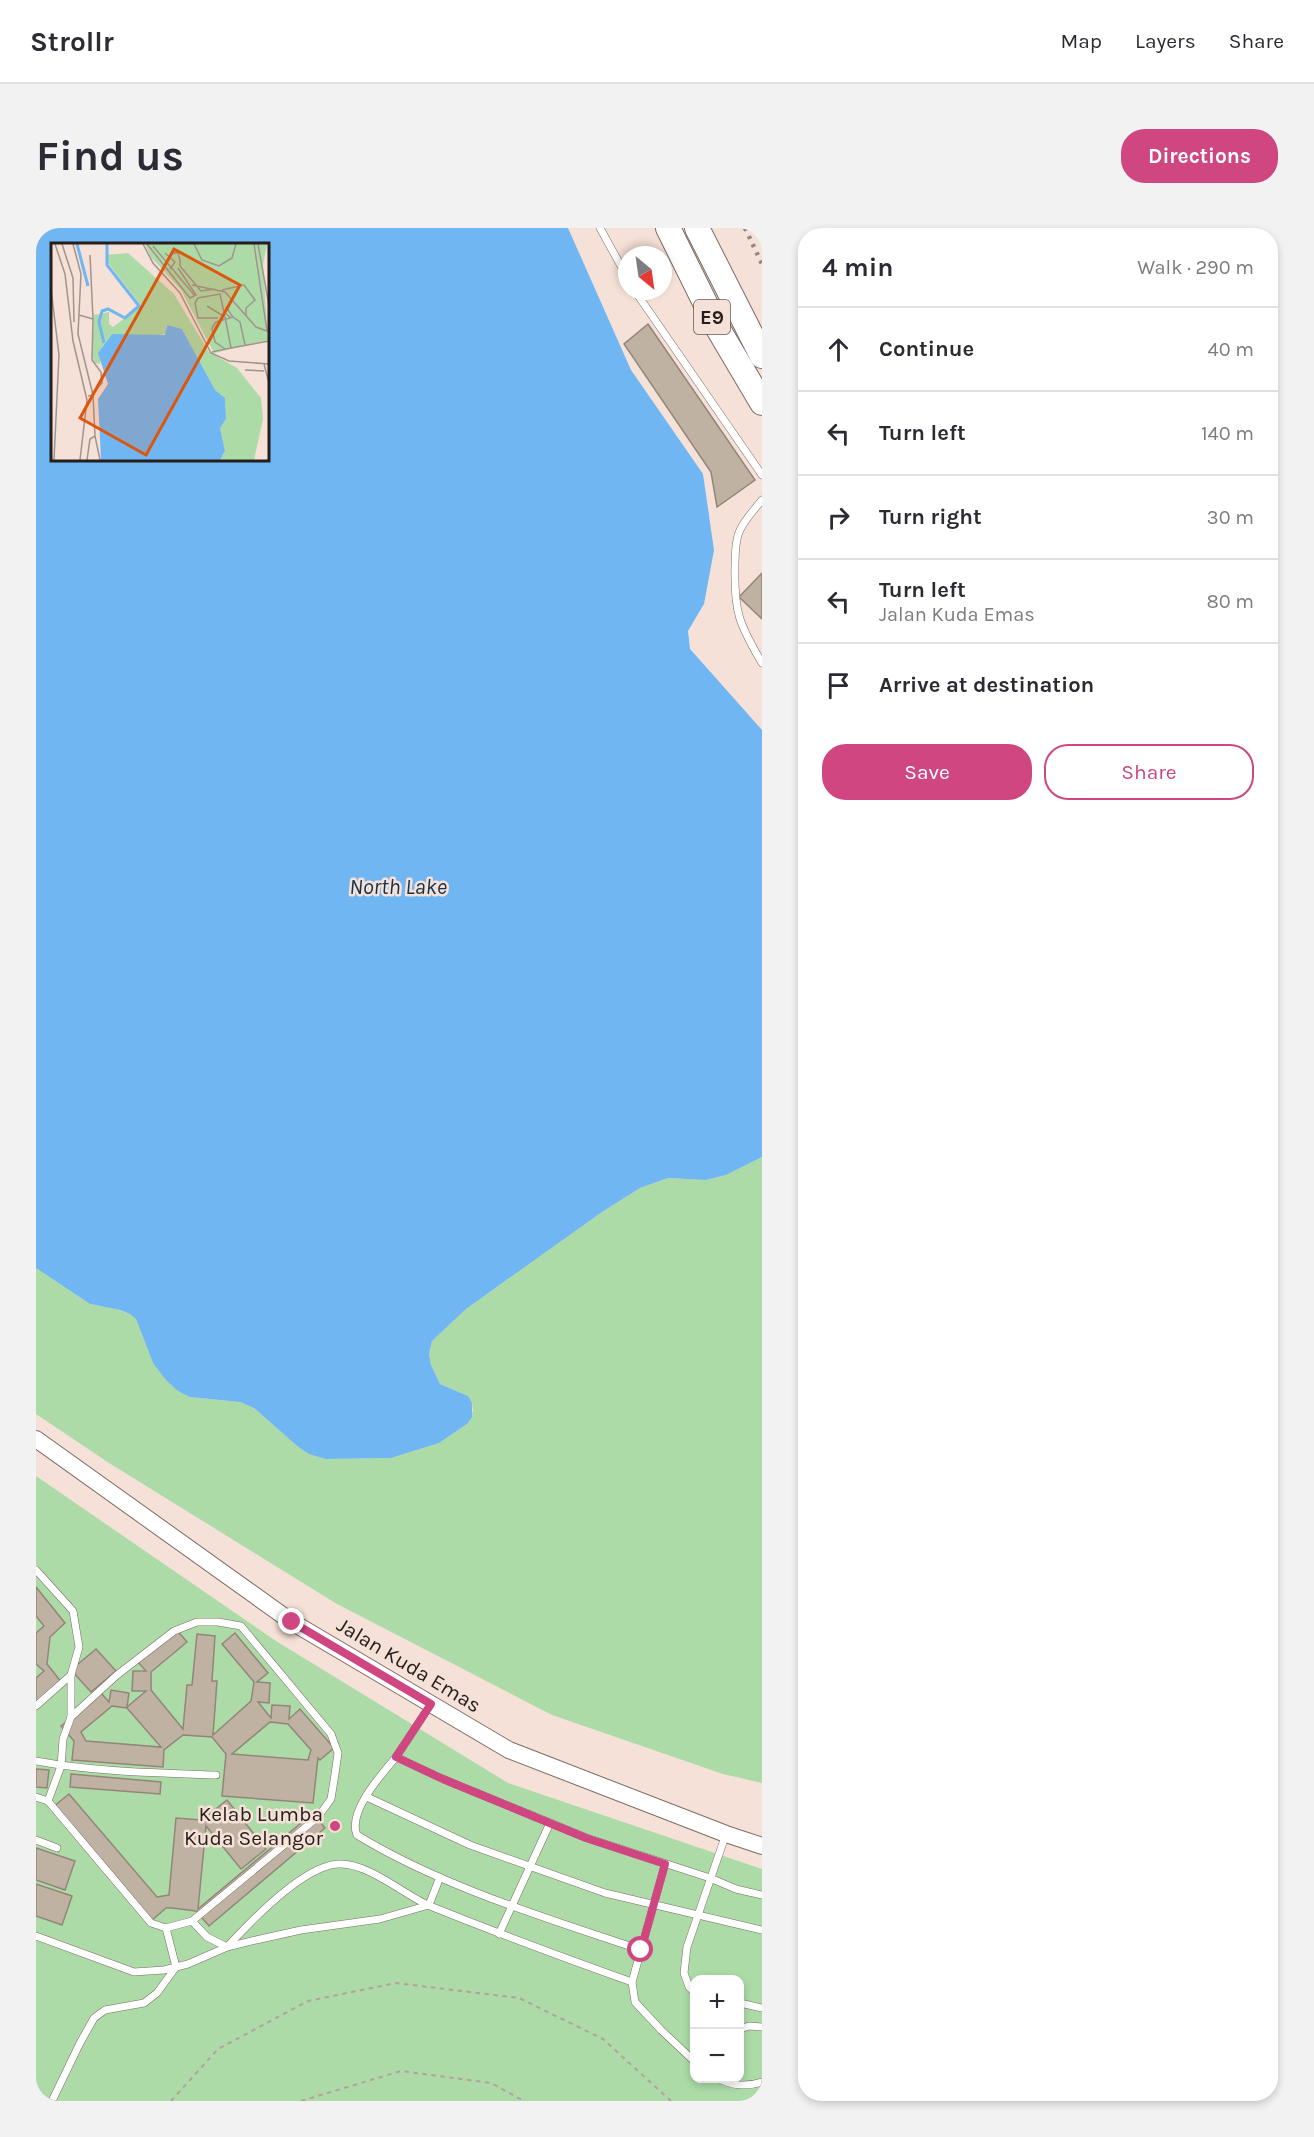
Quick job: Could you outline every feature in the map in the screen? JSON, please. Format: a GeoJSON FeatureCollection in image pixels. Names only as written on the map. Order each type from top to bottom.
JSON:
{"type":"FeatureCollection","features":[{"type":"Feature","properties":{"kind":"highway","name":"E9"},"geometry":{"type":"LineString","coordinates":[[668,228],[717,327],[762,403]]}},
{"type":"Feature","properties":{"kind":"highway","name":"E9"},"geometry":{"type":"LineString","coordinates":[[697,228],[762,356]]}},
{"type":"Feature","properties":{"kind":"street","name":"Jalan Kuda Emas"},"geometry":{"type":"LineString","coordinates":[[36,1439],[292,1622],[509,1750],[762,1846]]}},
{"type":"Feature","properties":{"kind":"lane"},"geometry":{"type":"LineString","coordinates":[[600,228],[618,261]]}},
{"type":"Feature","properties":{"kind":"lane"},"geometry":{"type":"LineString","coordinates":[[641,300],[762,475]]}},
{"type":"Feature","properties":{"kind":"lane"},"geometry":{"type":"LineString","coordinates":[[762,500],[740,531],[735,555],[735,582],[736,609],[743,630],[762,663]]}},
{"type":"Feature","properties":{"kind":"lane"},"geometry":{"type":"LineString","coordinates":[[36,1570],[73,1611],[79,1647],[71,1675],[70,1717],[63,1739],[61,1766],[48,1801]]}},
{"type":"Feature","properties":{"kind":"lane"},"geometry":{"type":"LineString","coordinates":[[36,1797],[48,1801],[151,1923],[166,1928],[192,1921],[318,1817],[331,1799],[338,1753],[331,1734],[241,1626],[218,1622],[197,1622],[174,1630],[117,1675],[70,1717]]}},
{"type":"Feature","properties":{"kind":"lane"},"geometry":{"type":"LineString","coordinates":[[36,1706],[71,1675]]}},
{"type":"Feature","properties":{"kind":"lane"},"geometry":{"type":"LineString","coordinates":[[431,1704],[366,1797],[354,1822],[357,1835],[386,1852],[440,1877],[641,1950]]}},
{"type":"Feature","properties":{"kind":"lane"},"geometry":{"type":"LineString","coordinates":[[396,1757],[443,1779],[586,1838],[710,1878],[736,1889],[762,1895]]}},
{"type":"Feature","properties":{"kind":"lane"},"geometry":{"type":"LineString","coordinates":[[36,1761],[61,1766],[130,1772],[216,1775]]}},
{"type":"Feature","properties":{"kind":"lane"},"geometry":{"type":"LineString","coordinates":[[366,1797],[470,1845],[605,1893],[762,1929]]}},
{"type":"Feature","properties":{"kind":"lane"},"geometry":{"type":"LineString","coordinates":[[499,1934],[550,1823]]}},
{"type":"Feature","properties":{"kind":"lane"},"geometry":{"type":"LineString","coordinates":[[690,1988],[684,1973],[687,1947],[726,1834]]}},
{"type":"Feature","properties":{"kind":"lane"},"geometry":{"type":"LineString","coordinates":[[36,1840],[57,1848]]}},
{"type":"Feature","properties":{"kind":"lane"},"geometry":{"type":"LineString","coordinates":[[227,1947],[277,1897],[317,1869],[339,1864],[360,1868],[429,1905],[499,1934],[632,1982]]}},
{"type":"Feature","properties":{"kind":"lane"},"geometry":{"type":"LineString","coordinates":[[665,1864],[632,1982],[635,2002],[690,2057]]}},
{"type":"Feature","properties":{"kind":"lane"},"geometry":{"type":"LineString","coordinates":[[429,1905],[440,1877]]}},
{"type":"Feature","properties":{"kind":"lane"},"geometry":{"type":"LineString","coordinates":[[36,1936],[134,1972],[164,1970],[188,1964],[227,1947],[301,1930],[380,1918],[429,1905]]}},
{"type":"Feature","properties":{"kind":"lane"},"geometry":{"type":"LineString","coordinates":[[192,1921],[207,1937],[227,1947]]}},
{"type":"Feature","properties":{"kind":"lane"},"geometry":{"type":"LineString","coordinates":[[166,1928],[176,1967]]}},
{"type":"Feature","properties":{"kind":"lane"},"geometry":{"type":"LineString","coordinates":[[52,2101],[94,2018],[105,2010],[144,2003],[157,1993],[176,1967]]}},
{"type":"Feature","properties":{"kind":"lane"},"geometry":{"type":"LineString","coordinates":[[744,2004],[762,2008]]}},
{"type":"Feature","properties":{"kind":"lane"},"geometry":{"type":"LineString","coordinates":[[742,2029],[749,2026],[762,2027]]}},
{"type":"Feature","properties":{"kind":"lane"},"geometry":{"type":"LineString","coordinates":[[728,2083],[749,2086],[762,2082]]}},
{"type":"Feature","properties":{"kind":"path"},"geometry":{"type":"LineString","coordinates":[[171,2101],[218,2049],[308,2001],[396,1983],[519,1998],[603,2039],[671,2101]]}},
{"type":"Feature","properties":{"kind":"path"},"geometry":{"type":"LineString","coordinates":[[301,2101],[401,2071],[491,2083],[524,2101]]}},
{"type":"Feature","properties":{"kind":"green space"},"geometry":{"type":"Polygon","coordinates":[[[762,1157],[762,1783],[723,1774],[552,1715],[337,1604],[109,1463],[36,1414],[36,1268],[90,1304],[119,1310],[136,1319],[153,1363],[178,1391],[191,1397],[240,1402],[254,1408],[296,1445],[326,1459],[391,1458],[439,1443],[467,1424],[473,1411],[468,1396],[440,1384],[431,1365],[429,1354],[432,1341],[466,1309],[602,1212],[640,1188],[668,1178],[706,1180],[726,1175],[762,1157]]]}},
{"type":"Feature","properties":{"kind":"green space","name":"Kelab Lumba Kuda Selangor"},"geometry":{"type":"Polygon","coordinates":[[[36,1476],[276,1641],[508,1783],[762,1869],[762,2101],[36,2101],[36,1476]]]}},
{"type":"Feature","properties":{"kind":"water","name":"North Lake"},"geometry":{"type":"Polygon","coordinates":[[[36,228],[568,228],[631,370],[703,474],[714,550],[704,604],[688,631],[690,649],[762,730],[762,1157],[726,1175],[706,1180],[668,1178],[640,1188],[602,1212],[466,1309],[432,1341],[429,1354],[431,1365],[440,1384],[468,1396],[472,1403],[472,1417],[467,1424],[439,1443],[391,1458],[326,1459],[309,1454],[254,1408],[240,1402],[190,1397],[178,1391],[153,1363],[136,1319],[120,1310],[90,1304],[36,1268],[36,228]]]}},
{"type":"Feature","properties":{"kind":"building"},"geometry":{"type":"Polygon","coordinates":[[[648,324],[755,480],[717,507],[711,472],[624,344],[648,324]]]}},
{"type":"Feature","properties":{"kind":"building"},"geometry":{"type":"Polygon","coordinates":[[[762,573],[762,619],[739,597],[762,573]]]}},
{"type":"Feature","properties":{"kind":"building"},"geometry":{"type":"Polygon","coordinates":[[[36,1587],[65,1623],[50,1637],[47,1664],[62,1683],[36,1705],[36,1678],[44,1671],[36,1664],[36,1633],[44,1626],[36,1616],[36,1587]]]}},
{"type":"Feature","properties":{"kind":"building"},"geometry":{"type":"Polygon","coordinates":[[[176,1629],[187,1642],[151,1672],[151,1690],[183,1729],[187,1685],[192,1685],[197,1634],[215,1636],[212,1681],[217,1681],[213,1735],[251,1701],[254,1682],[222,1644],[235,1633],[268,1673],[257,1682],[270,1683],[269,1703],[258,1702],[271,1718],[272,1705],[290,1706],[289,1719],[300,1709],[334,1748],[320,1760],[318,1758],[313,1803],[222,1796],[226,1754],[212,1737],[183,1735],[164,1750],[163,1767],[72,1760],[74,1741],[61,1726],[101,1693],[109,1702],[111,1690],[129,1693],[127,1707],[146,1691],[132,1691],[133,1671],[146,1671],[137,1661],[176,1629]],[[112,1706],[81,1732],[86,1741],[161,1747],[127,1708],[112,1706]],[[270,1722],[232,1754],[308,1760],[311,1750],[288,1724],[270,1722]]]}},
{"type":"Feature","properties":{"kind":"building"},"geometry":{"type":"Polygon","coordinates":[[[96,1649],[116,1671],[91,1692],[71,1670],[96,1649]]]}},
{"type":"Feature","properties":{"kind":"building"},"geometry":{"type":"Polygon","coordinates":[[[36,1769],[49,1770],[47,1788],[36,1787],[36,1769]]]}},
{"type":"Feature","properties":{"kind":"building"},"geometry":{"type":"Polygon","coordinates":[[[71,1774],[161,1782],[160,1794],[70,1787],[71,1774]]]}},
{"type":"Feature","properties":{"kind":"building"},"geometry":{"type":"Polygon","coordinates":[[[69,1794],[157,1897],[169,1895],[176,1818],[202,1820],[227,1800],[266,1849],[241,1869],[206,1826],[198,1909],[313,1813],[325,1828],[209,1926],[196,1911],[172,1908],[166,1908],[150,1922],[53,1807],[69,1794]]]}},
{"type":"Feature","properties":{"kind":"building"},"geometry":{"type":"Polygon","coordinates":[[[36,1848],[75,1861],[65,1890],[36,1880],[36,1848]]]}},
{"type":"Feature","properties":{"kind":"building"},"geometry":{"type":"Polygon","coordinates":[[[36,1884],[72,1896],[62,1925],[36,1916],[36,1884]]]}},
{"type":"Feature","properties":{"kind":"railway"},"geometry":{"type":"LineString","coordinates":[[745,228],[762,264]]}},
{"type":"Feature","properties":{"kind":"place","name":"Kelab Lumba Kuda Selangor"},"geometry":{"type":"Point","coordinates":[335,1826]}},
{"type":"Feature","properties":{"kind":"route"},"geometry":{"type":"LineString","coordinates":[[292,1622],[431,1704],[396,1757],[443,1779],[586,1838],[665,1864],[641,1950]]}}]}
